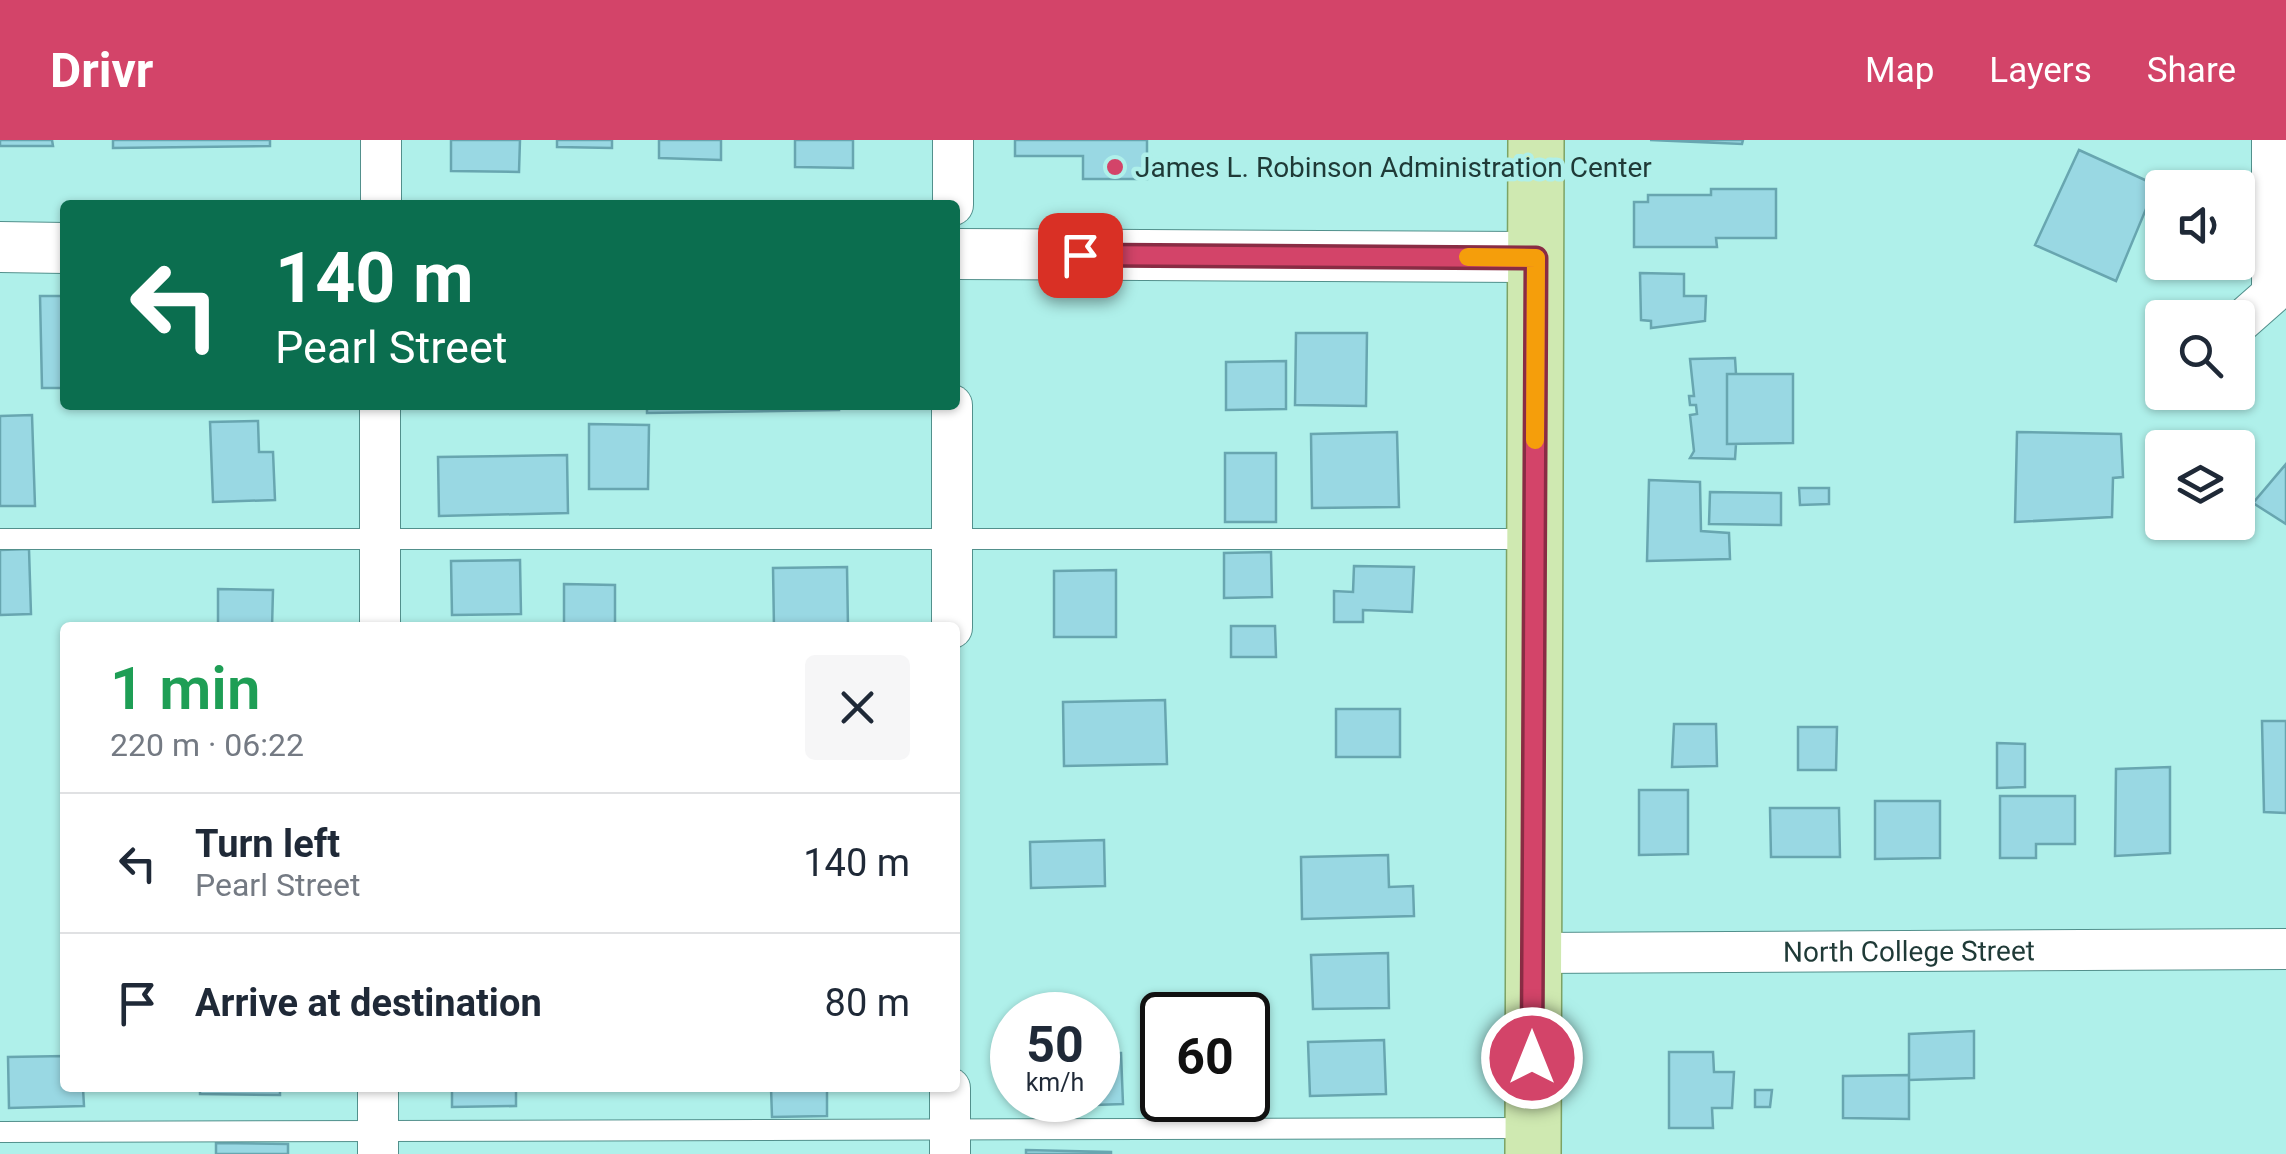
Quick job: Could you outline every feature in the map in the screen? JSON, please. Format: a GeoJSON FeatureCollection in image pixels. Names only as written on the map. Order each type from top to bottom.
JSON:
{"type":"FeatureCollection","features":[{"type":"Feature","properties":{"kind":"main road"},"geometry":{"type":"LineString","coordinates":[[1533,1141],[1536,140]]}},
{"type":"Feature","properties":{"kind":"street"},"geometry":{"type":"LineString","coordinates":[[381,140],[381,200]]}},
{"type":"Feature","properties":{"kind":"street"},"geometry":{"type":"LineString","coordinates":[[953,200],[954,140]]}},
{"type":"Feature","properties":{"kind":"street"},"geometry":{"type":"LineString","coordinates":[[2255,309],[2272,294],[2272,140]]}},
{"type":"Feature","properties":{"kind":"street"},"geometry":{"type":"LineString","coordinates":[[0,247],[60,248]]}},
{"type":"Feature","properties":{"kind":"street"},"geometry":{"type":"LineString","coordinates":[[960,254],[1536,258]]}},
{"type":"Feature","properties":{"kind":"street"},"geometry":{"type":"LineString","coordinates":[[380,410],[380,622]]}},
{"type":"Feature","properties":{"kind":"street"},"geometry":{"type":"LineString","coordinates":[[952,410],[952,622]]}},
{"type":"Feature","properties":{"kind":"street","name":"North College Street"},"geometry":{"type":"LineString","coordinates":[[1532,953],[2286,949]]}},
{"type":"Feature","properties":{"kind":"street"},"geometry":{"type":"LineString","coordinates":[[378,1092],[378,1142]]}},
{"type":"Feature","properties":{"kind":"street"},"geometry":{"type":"LineString","coordinates":[[950,1092],[950,1143]]}},
{"type":"Feature","properties":{"kind":"lane"},"geometry":{"type":"LineString","coordinates":[[0,539],[380,536],[1534,539]]}},
{"type":"Feature","properties":{"kind":"lane"},"geometry":{"type":"LineString","coordinates":[[0,1132],[378,1142],[1533,1141]]}},
{"type":"Feature","properties":{"kind":"building"},"geometry":{"type":"Polygon","coordinates":[[[0,140],[52,140],[53,146],[0,146],[0,140]]]}},
{"type":"Feature","properties":{"kind":"building"},"geometry":{"type":"Polygon","coordinates":[[[113,140],[270,140],[270,146],[113,148],[113,140]]]}},
{"type":"Feature","properties":{"kind":"building"},"geometry":{"type":"Polygon","coordinates":[[[451,140],[520,140],[519,172],[451,171],[451,140]]]}},
{"type":"Feature","properties":{"kind":"building"},"geometry":{"type":"Polygon","coordinates":[[[557,140],[612,140],[612,148],[557,147],[557,140]]]}},
{"type":"Feature","properties":{"kind":"building"},"geometry":{"type":"Polygon","coordinates":[[[659,140],[721,140],[721,160],[659,158],[659,140]]]}},
{"type":"Feature","properties":{"kind":"building"},"geometry":{"type":"Polygon","coordinates":[[[795,140],[853,140],[853,168],[795,167],[795,140]]]}},
{"type":"Feature","properties":{"kind":"building","name":"James L. Robinson Administration Center"},"geometry":{"type":"Polygon","coordinates":[[[1015,140],[1147,140],[1147,179],[1083,179],[1083,156],[1015,156],[1015,140]]]}},
{"type":"Feature","properties":{"kind":"building"},"geometry":{"type":"Polygon","coordinates":[[[1650,140],[1743,140],[1742,144],[1650,140]]]}},
{"type":"Feature","properties":{"kind":"building"},"geometry":{"type":"Polygon","coordinates":[[[2079,150],[2145,180],[2145,211],[2116,281],[2035,245],[2079,150]]]}},
{"type":"Feature","properties":{"kind":"building"},"geometry":{"type":"Polygon","coordinates":[[[1711,189],[1776,189],[1776,238],[1716,238],[1717,247],[1634,247],[1634,202],[1648,202],[1648,195],[1711,195],[1711,189]]]}},
{"type":"Feature","properties":{"kind":"building"},"geometry":{"type":"Polygon","coordinates":[[[1640,273],[1684,274],[1684,296],[1706,296],[1705,321],[1651,328],[1651,321],[1641,320],[1640,273]]]}},
{"type":"Feature","properties":{"kind":"building"},"geometry":{"type":"Polygon","coordinates":[[[40,296],[60,296],[60,388],[42,388],[40,296]]]}},
{"type":"Feature","properties":{"kind":"building"},"geometry":{"type":"Polygon","coordinates":[[[1296,333],[1367,333],[1366,406],[1295,405],[1296,333]]]}},
{"type":"Feature","properties":{"kind":"building"},"geometry":{"type":"Polygon","coordinates":[[[1735,358],[1736,374],[1727,374],[1727,444],[1736,444],[1735,459],[1690,458],[1694,451],[1690,415],[1697,414],[1696,405],[1690,405],[1689,396],[1694,396],[1690,359],[1735,358]]]}},
{"type":"Feature","properties":{"kind":"building"},"geometry":{"type":"Polygon","coordinates":[[[1286,361],[1286,409],[1226,410],[1226,362],[1286,361]]]}},
{"type":"Feature","properties":{"kind":"building"},"geometry":{"type":"Polygon","coordinates":[[[1727,374],[1793,374],[1793,443],[1727,444],[1727,374]]]}},
{"type":"Feature","properties":{"kind":"building"},"geometry":{"type":"Polygon","coordinates":[[[647,410],[839,410],[647,413],[647,410]]]}},
{"type":"Feature","properties":{"kind":"building"},"geometry":{"type":"Polygon","coordinates":[[[32,415],[35,506],[0,506],[0,416],[32,415]]]}},
{"type":"Feature","properties":{"kind":"building"},"geometry":{"type":"Polygon","coordinates":[[[258,421],[259,452],[273,452],[275,500],[213,502],[210,422],[258,421]]]}},
{"type":"Feature","properties":{"kind":"building"},"geometry":{"type":"Polygon","coordinates":[[[589,424],[649,425],[648,489],[589,489],[589,424]]]}},
{"type":"Feature","properties":{"kind":"building"},"geometry":{"type":"Polygon","coordinates":[[[1397,432],[1399,507],[1312,508],[1311,434],[1397,432]]]}},
{"type":"Feature","properties":{"kind":"building"},"geometry":{"type":"Polygon","coordinates":[[[2017,432],[2121,434],[2123,477],[2113,478],[2112,517],[2015,522],[2017,432]]]}},
{"type":"Feature","properties":{"kind":"building"},"geometry":{"type":"Polygon","coordinates":[[[1225,453],[1276,453],[1276,522],[1225,522],[1225,453]]]}},
{"type":"Feature","properties":{"kind":"building"},"geometry":{"type":"Polygon","coordinates":[[[567,455],[568,513],[439,516],[438,457],[567,455]]]}},
{"type":"Feature","properties":{"kind":"building"},"geometry":{"type":"Polygon","coordinates":[[[2286,464],[2286,524],[2255,501],[2286,464]]]}},
{"type":"Feature","properties":{"kind":"building"},"geometry":{"type":"Polygon","coordinates":[[[1649,480],[1700,482],[1701,531],[1729,533],[1730,559],[1647,561],[1649,480]]]}},
{"type":"Feature","properties":{"kind":"building"},"geometry":{"type":"Polygon","coordinates":[[[1799,488],[1829,488],[1829,504],[1800,505],[1799,488]]]}},
{"type":"Feature","properties":{"kind":"building"},"geometry":{"type":"Polygon","coordinates":[[[1710,492],[1781,493],[1781,525],[1709,524],[1710,492]]]}},
{"type":"Feature","properties":{"kind":"building"},"geometry":{"type":"Polygon","coordinates":[[[29,549],[31,614],[0,615],[0,550],[29,549]]]}},
{"type":"Feature","properties":{"kind":"building"},"geometry":{"type":"Polygon","coordinates":[[[1271,552],[1272,597],[1224,598],[1224,553],[1271,552]]]}},
{"type":"Feature","properties":{"kind":"building"},"geometry":{"type":"Polygon","coordinates":[[[520,560],[521,614],[452,615],[451,561],[520,560]]]}},
{"type":"Feature","properties":{"kind":"building"},"geometry":{"type":"Polygon","coordinates":[[[1354,566],[1414,567],[1412,612],[1363,610],[1363,622],[1334,622],[1334,591],[1353,592],[1354,566]]]}},
{"type":"Feature","properties":{"kind":"building"},"geometry":{"type":"Polygon","coordinates":[[[847,567],[848,622],[774,622],[773,568],[847,567]]]}},
{"type":"Feature","properties":{"kind":"building"},"geometry":{"type":"Polygon","coordinates":[[[1116,570],[1116,637],[1054,637],[1054,571],[1116,570]]]}},
{"type":"Feature","properties":{"kind":"building"},"geometry":{"type":"Polygon","coordinates":[[[564,584],[615,585],[615,622],[564,622],[564,584]]]}},
{"type":"Feature","properties":{"kind":"building"},"geometry":{"type":"Polygon","coordinates":[[[218,589],[273,590],[272,622],[218,622],[218,589]]]}},
{"type":"Feature","properties":{"kind":"building"},"geometry":{"type":"Polygon","coordinates":[[[1231,626],[1275,626],[1276,657],[1231,657],[1231,626]]]}},
{"type":"Feature","properties":{"kind":"building"},"geometry":{"type":"Polygon","coordinates":[[[1165,700],[1167,764],[1064,766],[1063,702],[1165,700]]]}},
{"type":"Feature","properties":{"kind":"building"},"geometry":{"type":"Polygon","coordinates":[[[1336,709],[1400,709],[1400,757],[1336,757],[1336,709]]]}},
{"type":"Feature","properties":{"kind":"building"},"geometry":{"type":"Polygon","coordinates":[[[2262,721],[2286,721],[2286,813],[2264,812],[2262,721]]]}},
{"type":"Feature","properties":{"kind":"building"},"geometry":{"type":"Polygon","coordinates":[[[1674,724],[1716,724],[1717,766],[1672,767],[1674,724]]]}},
{"type":"Feature","properties":{"kind":"building"},"geometry":{"type":"Polygon","coordinates":[[[1798,727],[1837,727],[1836,770],[1798,770],[1798,727]]]}},
{"type":"Feature","properties":{"kind":"building"},"geometry":{"type":"Polygon","coordinates":[[[1997,743],[2025,744],[2025,787],[1997,788],[1997,743]]]}},
{"type":"Feature","properties":{"kind":"building"},"geometry":{"type":"Polygon","coordinates":[[[2170,767],[2170,853],[2115,856],[2116,769],[2170,767]]]}},
{"type":"Feature","properties":{"kind":"building"},"geometry":{"type":"Polygon","coordinates":[[[1639,790],[1688,790],[1688,854],[1639,855],[1639,790]]]}},
{"type":"Feature","properties":{"kind":"building"},"geometry":{"type":"Polygon","coordinates":[[[2000,796],[2075,796],[2075,844],[2036,844],[2036,858],[2000,858],[2000,796]]]}},
{"type":"Feature","properties":{"kind":"building"},"geometry":{"type":"Polygon","coordinates":[[[1875,801],[1940,801],[1940,858],[1875,859],[1875,801]]]}},
{"type":"Feature","properties":{"kind":"building"},"geometry":{"type":"Polygon","coordinates":[[[1770,808],[1839,808],[1840,857],[1771,857],[1770,808]]]}},
{"type":"Feature","properties":{"kind":"building"},"geometry":{"type":"Polygon","coordinates":[[[1104,840],[1105,886],[1031,888],[1030,842],[1104,840]]]}},
{"type":"Feature","properties":{"kind":"building"},"geometry":{"type":"Polygon","coordinates":[[[1388,855],[1389,887],[1413,886],[1414,916],[1302,919],[1301,857],[1388,855]]]}},
{"type":"Feature","properties":{"kind":"building"},"geometry":{"type":"Polygon","coordinates":[[[1388,953],[1389,1008],[1313,1009],[1311,955],[1388,953]]]}},
{"type":"Feature","properties":{"kind":"building"},"geometry":{"type":"Polygon","coordinates":[[[1974,1031],[1974,1078],[1909,1080],[1909,1034],[1974,1031]]]}},
{"type":"Feature","properties":{"kind":"building"},"geometry":{"type":"Polygon","coordinates":[[[1384,1040],[1386,1094],[1310,1096],[1308,1042],[1384,1040]]]}},
{"type":"Feature","properties":{"kind":"building"},"geometry":{"type":"Polygon","coordinates":[[[1669,1052],[1713,1052],[1714,1072],[1734,1072],[1732,1108],[1712,1108],[1713,1128],[1669,1128],[1669,1052]]]}},
{"type":"Feature","properties":{"kind":"building"},"geometry":{"type":"Polygon","coordinates":[[[1120,1053],[1121,1053],[1120,1104],[1120,1053]]]}},
{"type":"Feature","properties":{"kind":"building"},"geometry":{"type":"Polygon","coordinates":[[[60,1056],[60,1092],[83,1092],[84,1106],[9,1108],[8,1057],[60,1056]]]}},
{"type":"Feature","properties":{"kind":"building"},"geometry":{"type":"Polygon","coordinates":[[[1909,1075],[1909,1119],[1843,1118],[1843,1076],[1909,1075]]]}},
{"type":"Feature","properties":{"kind":"building"},"geometry":{"type":"Polygon","coordinates":[[[1755,1090],[1772,1090],[1770,1107],[1755,1107],[1755,1090]]]}},
{"type":"Feature","properties":{"kind":"building"},"geometry":{"type":"Polygon","coordinates":[[[200,1092],[280,1092],[280,1095],[200,1092]]]}},
{"type":"Feature","properties":{"kind":"building"},"geometry":{"type":"Polygon","coordinates":[[[452,1092],[516,1092],[516,1106],[452,1107],[452,1092]]]}},
{"type":"Feature","properties":{"kind":"building"},"geometry":{"type":"Polygon","coordinates":[[[771,1092],[827,1092],[827,1116],[772,1117],[771,1092]]]}},
{"type":"Feature","properties":{"kind":"building"},"geometry":{"type":"Polygon","coordinates":[[[216,1143],[288,1144],[288,1154],[216,1154],[216,1143]]]}},
{"type":"Feature","properties":{"kind":"building"},"geometry":{"type":"Polygon","coordinates":[[[1026,1150],[1111,1152],[1111,1154],[1026,1154],[1026,1150]]]}},
{"type":"Feature","properties":{"kind":"slow traffic"},"geometry":{"type":"LineString","coordinates":[[1468,257],[1536,258],[1535,440]]}},
{"type":"Feature","properties":{"kind":"place","name":"James L. Robinson Administration Center"},"geometry":{"type":"Point","coordinates":[1115,167]}},
{"type":"Feature","properties":{"kind":"route"},"geometry":{"type":"LineString","coordinates":[[1080,255],[1536,258],[1532,1058]]}}]}
